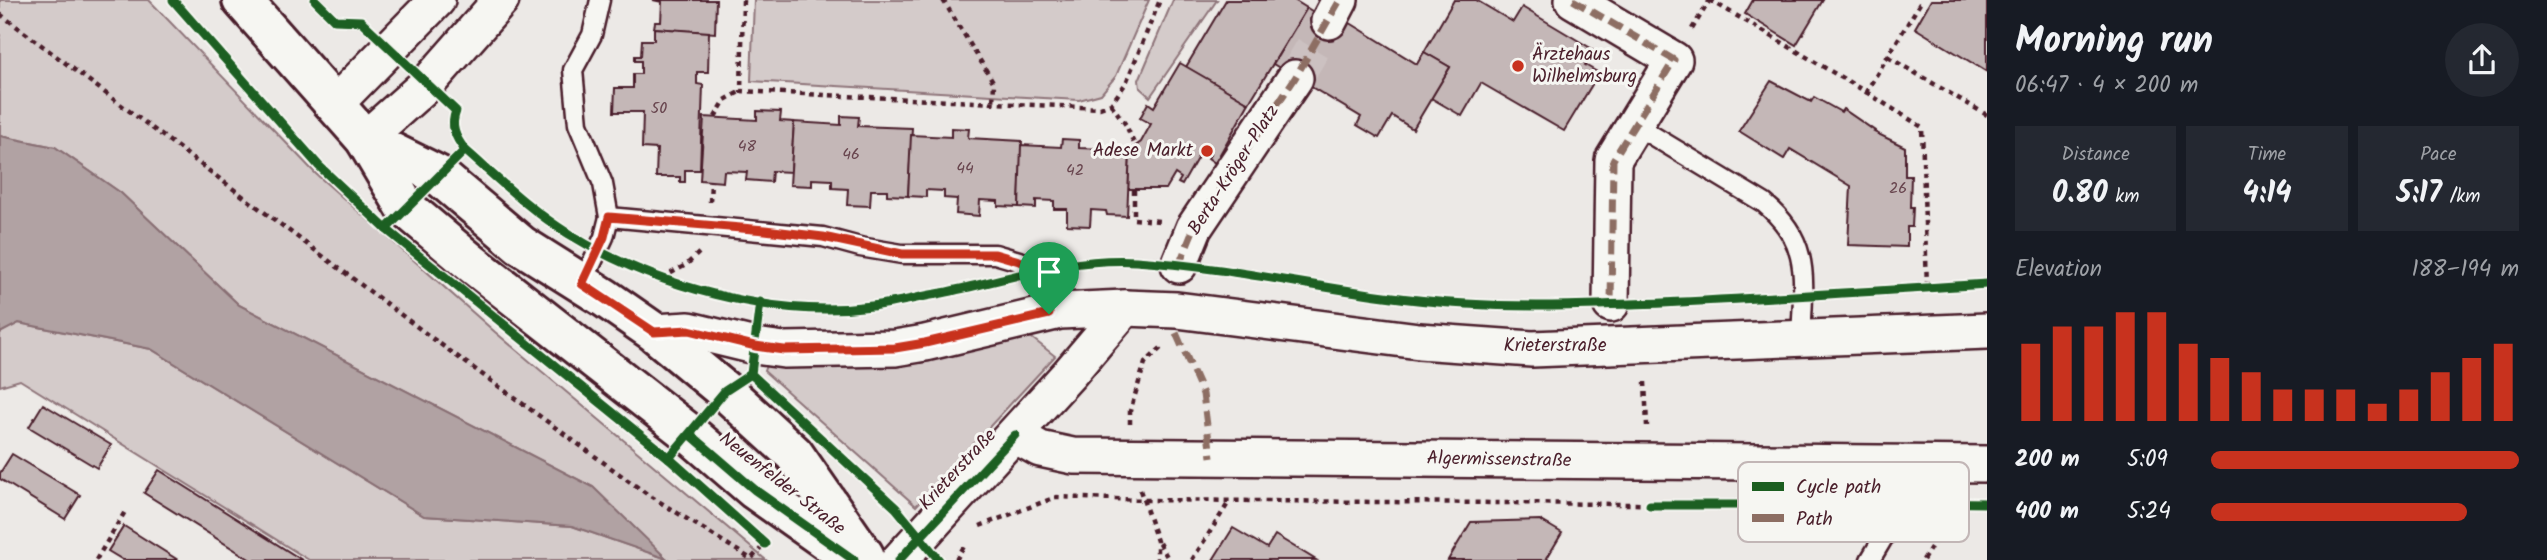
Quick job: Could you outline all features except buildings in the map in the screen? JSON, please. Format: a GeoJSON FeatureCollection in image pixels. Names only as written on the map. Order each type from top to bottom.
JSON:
{"type":"FeatureCollection","features":[{"type":"Feature","properties":{"kind":"main road","name":"Neuenfelder Straße"},"geometry":{"type":"LineString","coordinates":[[242,0],[365,139],[406,208],[470,262],[690,434],[755,490],[854,560]]}},
{"type":"Feature","properties":{"kind":"main road","name":"Neuenfelder Straße"},"geometry":{"type":"LineString","coordinates":[[365,139],[438,175],[521,246],[654,332],[725,391],[794,454],[867,560]]}},
{"type":"Feature","properties":{"kind":"street"},"geometry":{"type":"LineString","coordinates":[[334,105],[437,0]]}},
{"type":"Feature","properties":{"kind":"street"},"geometry":{"type":"LineString","coordinates":[[365,139],[427,84],[501,0]]}},
{"type":"Feature","properties":{"kind":"street"},"geometry":{"type":"LineString","coordinates":[[1573,0],[1674,60],[1613,160],[1611,304]]}},
{"type":"Feature","properties":{"kind":"street","name":"Berta-Kröger-Platz"},"geometry":{"type":"LineString","coordinates":[[1179,265],[1194,228],[1295,78]]}},
{"type":"Feature","properties":{"kind":"street","name":"Krieterstraße"},"geometry":{"type":"LineString","coordinates":[[654,332],[689,330],[784,350],[895,348],[1049,314],[1125,308],[1177,310],[1419,341],[1532,349],[1987,331]]}},
{"type":"Feature","properties":{"kind":"street","name":"Krieterstraße"},"geometry":{"type":"LineString","coordinates":[[899,560],[1015,435],[1125,308]]}},
{"type":"Feature","properties":{"kind":"street","name":"Algermissenstraße"},"geometry":{"type":"LineString","coordinates":[[1015,435],[1054,454],[1129,458],[1768,462]]}},
{"type":"Feature","properties":{"kind":"street","name":"Algermissenstraße"},"geometry":{"type":"LineString","coordinates":[[1969,464],[1987,464]]}},
{"type":"Feature","properties":{"kind":"lane"},"geometry":{"type":"LineString","coordinates":[[582,284],[604,237],[609,217],[603,184],[578,124],[573,70],[592,35],[600,0]]}},
{"type":"Feature","properties":{"kind":"lane"},"geometry":{"type":"LineString","coordinates":[[1634,125],[1754,196],[1783,218],[1793,235],[1803,272],[1801,339]]}},
{"type":"Feature","properties":{"kind":"lane"},"geometry":{"type":"LineString","coordinates":[[609,217],[812,236],[902,254],[995,254],[1026,263],[1037,270],[1049,314]]}},
{"type":"Feature","properties":{"kind":"lane"},"geometry":{"type":"LineString","coordinates":[[1870,560],[1881,542]]}},
{"type":"Feature","properties":{"kind":"path"},"geometry":{"type":"LineString","coordinates":[[741,91],[743,0]]}},
{"type":"Feature","properties":{"kind":"path"},"geometry":{"type":"LineString","coordinates":[[943,0],[995,83],[993,103]]}},
{"type":"Feature","properties":{"kind":"path"},"geometry":{"type":"LineString","coordinates":[[715,117],[725,100],[741,91],[1100,108],[1111,104],[1126,83],[1160,0]]}},
{"type":"Feature","properties":{"kind":"path"},"geometry":{"type":"LineString","coordinates":[[1710,0],[1922,127],[1927,288]]}},
{"type":"Feature","properties":{"kind":"path"},"geometry":{"type":"LineString","coordinates":[[1866,92],[1922,0]]}},
{"type":"Feature","properties":{"kind":"path"},"geometry":{"type":"LineString","coordinates":[[0,14],[432,338],[647,494],[750,560],[765,544]]}},
{"type":"Feature","properties":{"kind":"path"},"geometry":{"type":"LineString","coordinates":[[1888,57],[1987,115]]}},
{"type":"Feature","properties":{"kind":"path"},"geometry":{"type":"LineString","coordinates":[[1111,104],[1126,125],[1135,146]]}},
{"type":"Feature","properties":{"kind":"path"},"geometry":{"type":"LineString","coordinates":[[1134,189],[1134,219],[1177,222],[1194,228]]}},
{"type":"Feature","properties":{"kind":"path"},"geometry":{"type":"LineString","coordinates":[[1169,560],[1157,541],[1129,458],[1130,411],[1145,363],[1176,333],[1177,310]]}},
{"type":"Feature","properties":{"kind":"path"},"geometry":{"type":"LineString","coordinates":[[1645,382],[1647,435]]}},
{"type":"Feature","properties":{"kind":"path"},"geometry":{"type":"LineString","coordinates":[[975,528],[1056,497],[1738,505]]}},
{"type":"Feature","properties":{"kind":"path"},"geometry":{"type":"LineString","coordinates":[[1192,560],[1229,501]]}},
{"type":"Feature","properties":{"kind":"path"},"geometry":{"type":"LineString","coordinates":[[1969,503],[1987,503]]}},
{"type":"Feature","properties":{"kind":"path"},"geometry":{"type":"LineString","coordinates":[[96,560],[126,510]]}},
{"type":"Feature","properties":{"kind":"path"},"geometry":{"type":"LineString","coordinates":[[956,560],[968,538]]}},
{"type":"Feature","properties":{"kind":"path"},"geometry":{"type":"LineString","coordinates":[[1157,541],[1157,560]]}},
{"type":"Feature","properties":{"kind":"path"},"geometry":{"type":"LineString","coordinates":[[1923,560],[1934,542]]}},
{"type":"Feature","properties":{"kind":"shaded area"},"geometry":{"type":"Polygon","coordinates":[[[0,0],[149,0],[316,174],[495,332],[766,560],[309,560],[20,380],[0,386],[0,333],[18,323],[151,349],[424,516],[572,526],[665,558],[593,487],[239,305],[121,193],[55,147],[0,136],[0,0]]]}},
{"type":"Feature","properties":{"kind":"shaded area"},"geometry":{"type":"Polygon","coordinates":[[[754,0],[1149,0],[1116,76],[1101,94],[1079,100],[751,81],[754,0]]]}},
{"type":"Feature","properties":{"kind":"shaded area"},"geometry":{"type":"Polygon","coordinates":[[[1173,0],[1217,0],[1150,97],[1140,88],[1139,80],[1173,0]]]}},
{"type":"Feature","properties":{"kind":"shaded area"},"geometry":{"type":"Polygon","coordinates":[[[0,136],[55,147],[121,193],[239,305],[593,487],[667,559],[572,526],[424,516],[151,349],[19,323],[0,333],[0,136]]]}},
{"type":"Feature","properties":{"kind":"shaded area"},"geometry":{"type":"Polygon","coordinates":[[[1028,335],[1055,356],[916,506],[764,371],[768,360],[887,366],[1028,335]]]}},
{"type":"Feature","properties":{"kind":"tunnel"},"geometry":{"type":"LineString","coordinates":[[1295,78],[1329,21]]}},
{"type":"Feature","properties":{"kind":"marked path"},"geometry":{"type":"LineString","coordinates":[[1179,265],[1194,228],[1295,78],[1340,0]]}},
{"type":"Feature","properties":{"kind":"marked path"},"geometry":{"type":"LineString","coordinates":[[1573,0],[1674,60],[1613,160],[1611,304]]}},
{"type":"Feature","properties":{"kind":"marked path"},"geometry":{"type":"LineString","coordinates":[[1176,333],[1203,394],[1211,457]]}},
{"type":"Feature","properties":{"kind":"cycle path"},"geometry":{"type":"LineString","coordinates":[[173,0],[319,166],[386,229],[669,458],[765,544]]}},
{"type":"Feature","properties":{"kind":"cycle path"},"geometry":{"type":"LineString","coordinates":[[315,0],[335,20],[361,21],[456,111],[454,131],[465,150],[386,229]]}},
{"type":"Feature","properties":{"kind":"cycle path"},"geometry":{"type":"LineString","coordinates":[[465,150],[541,215],[602,253],[676,283],[755,303],[795,308],[834,309],[881,305],[1062,266],[1111,261],[1177,265],[1383,296],[1490,305],[1663,303],[1987,284]]}},
{"type":"Feature","properties":{"kind":"cycle path"},"geometry":{"type":"LineString","coordinates":[[760,302],[751,374],[896,508],[939,560]]}},
{"type":"Feature","properties":{"kind":"cycle path"},"geometry":{"type":"LineString","coordinates":[[669,458],[725,391],[751,374]]}},
{"type":"Feature","properties":{"kind":"cycle path"},"geometry":{"type":"LineString","coordinates":[[690,434],[755,490],[854,560]]}},
{"type":"Feature","properties":{"kind":"cycle path"},"geometry":{"type":"LineString","coordinates":[[899,560],[1015,435]]}},
{"type":"Feature","properties":{"kind":"cycle path"},"geometry":{"type":"LineString","coordinates":[[1969,503],[1987,503]]}},
{"type":"Feature","properties":{"kind":"cycle path"},"geometry":{"type":"LineString","coordinates":[[1650,505],[1738,505]]}},
{"type":"Feature","properties":{"kind":"place","name":"Ärztehaus Wilhelmsburg"},"geometry":{"type":"Point","coordinates":[1518,66]}},
{"type":"Feature","properties":{"kind":"place","name":"Adese Markt"},"geometry":{"type":"Point","coordinates":[1207,151]}},
{"type":"Feature","properties":{"kind":"route"},"geometry":{"type":"LineString","coordinates":[[609,217],[823,237],[902,254],[995,254],[1026,263],[1037,270],[1049,314],[895,348],[784,350],[689,330],[654,332],[582,284],[604,237],[609,217]]}}]}
